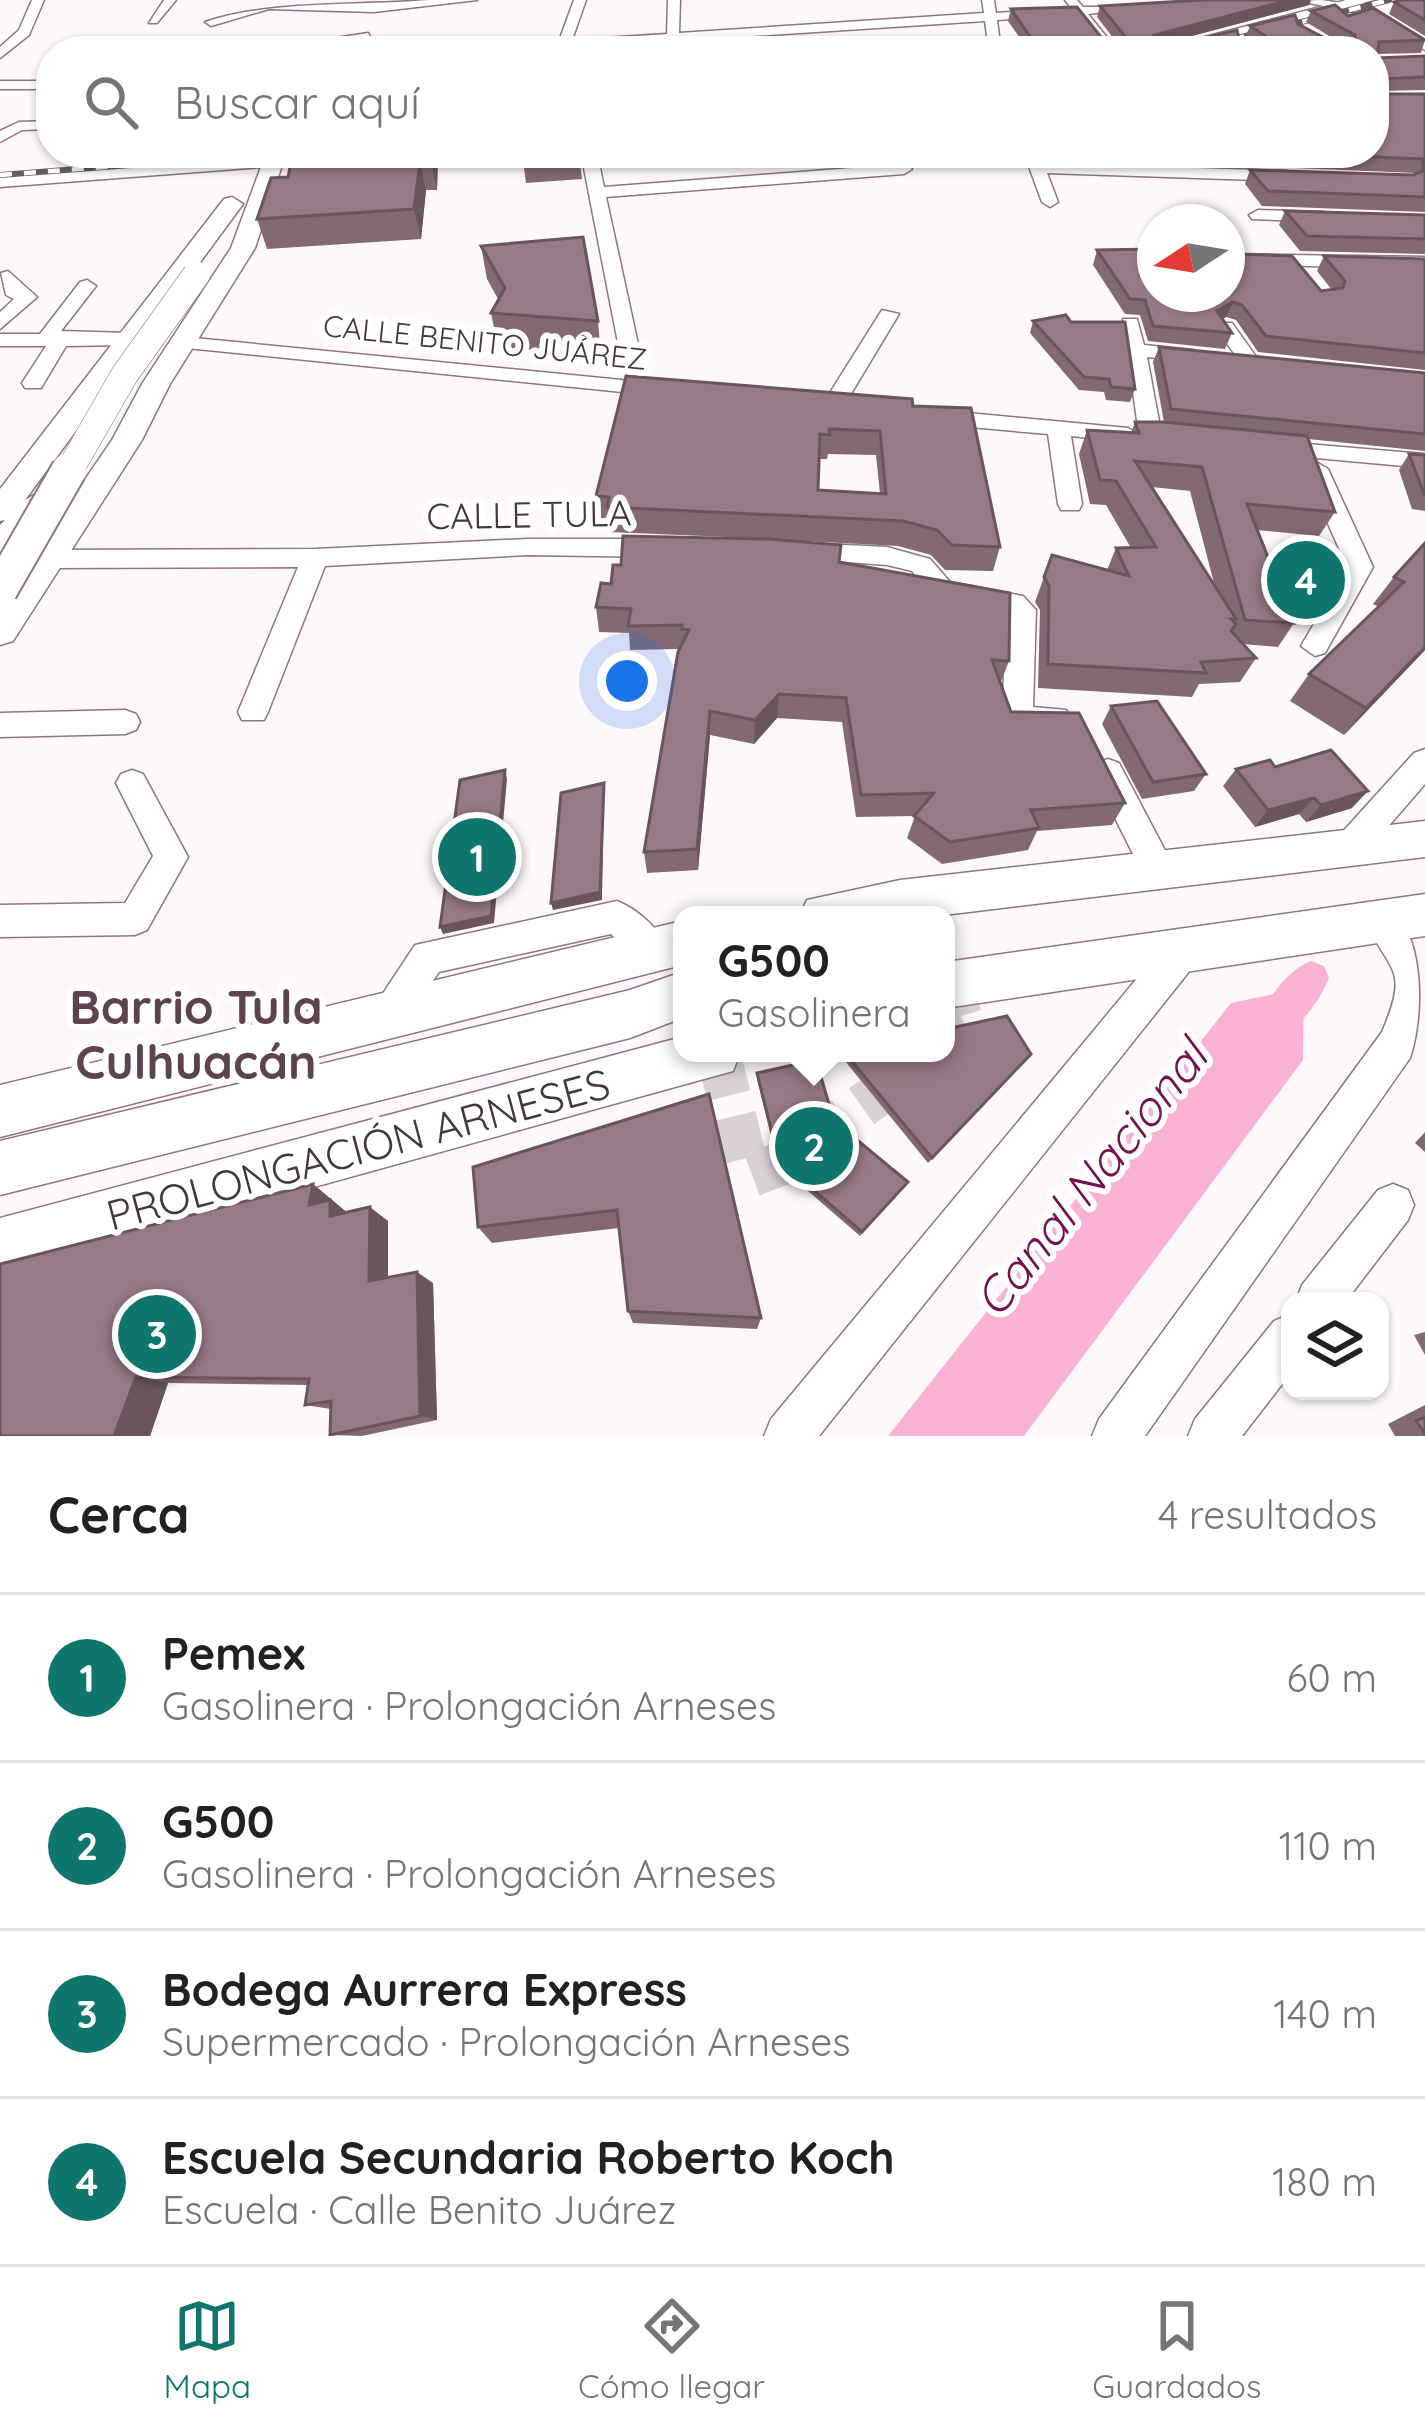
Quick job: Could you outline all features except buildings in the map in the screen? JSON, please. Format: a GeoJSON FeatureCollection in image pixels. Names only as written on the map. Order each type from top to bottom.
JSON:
{"type":"FeatureCollection","features":[{"type":"Feature","properties":{"kind":"main road"},"geometry":{"type":"LineString","coordinates":[[1272,36],[1355,4]]}},
{"type":"Feature","properties":{"kind":"main road"},"geometry":{"type":"LineString","coordinates":[[1222,36],[1355,4],[1390,6]]}},
{"type":"Feature","properties":{"kind":"main road"},"geometry":{"type":"LineString","coordinates":[[0,166],[36,164]]}},
{"type":"Feature","properties":{"kind":"main road"},"geometry":{"type":"LineString","coordinates":[[0,181],[138,168]]}},
{"type":"Feature","properties":{"kind":"main road"},"geometry":{"type":"LineString","coordinates":[[0,590],[41,530],[122,380],[230,227],[241,168]]}},
{"type":"Feature","properties":{"kind":"main road"},"geometry":{"type":"LineString","coordinates":[[0,632],[128,440],[156,384],[243,248],[271,168]]}},
{"type":"Feature","properties":{"kind":"main road"},"geometry":{"type":"LineString","coordinates":[[0,511],[232,204]]}},
{"type":"Feature","properties":{"kind":"main road"},"geometry":{"type":"LineString","coordinates":[[0,545],[156,384]]}},
{"type":"Feature","properties":{"kind":"main road"},"geometry":{"type":"LineString","coordinates":[[898,906],[1157,868],[1425,839]]}},
{"type":"Feature","properties":{"kind":"main road"},"geometry":{"type":"LineString","coordinates":[[955,984],[1387,919]]}},
{"type":"Feature","properties":{"kind":"main road"},"geometry":{"type":"LineString","coordinates":[[0,1111],[666,946]]}},
{"type":"Feature","properties":{"kind":"main road"},"geometry":{"type":"LineString","coordinates":[[0,1168],[630,1014],[673,998]]}},
{"type":"Feature","properties":{"kind":"main road","name":"PROLONGACIÓN ARNESES"},"geometry":{"type":"LineString","coordinates":[[0,1246],[683,1062]]}},
{"type":"Feature","properties":{"kind":"street"},"geometry":{"type":"LineString","coordinates":[[0,54],[25,32],[38,0]]}},
{"type":"Feature","properties":{"kind":"street"},"geometry":{"type":"LineString","coordinates":[[153,20],[170,0]]}},
{"type":"Feature","properties":{"kind":"street"},"geometry":{"type":"LineString","coordinates":[[211,22],[261,6],[471,0]]}},
{"type":"Feature","properties":{"kind":"street"},"geometry":{"type":"LineString","coordinates":[[567,36],[580,0]]}},
{"type":"Feature","properties":{"kind":"street"},"geometry":{"type":"LineString","coordinates":[[674,0],[674,35]]}},
{"type":"Feature","properties":{"kind":"street"},"geometry":{"type":"LineString","coordinates":[[1282,2],[1317,0]]}},
{"type":"Feature","properties":{"kind":"street"},"geometry":{"type":"LineString","coordinates":[[1305,1],[1355,4],[1425,46]]}},
{"type":"Feature","properties":{"kind":"street"},"geometry":{"type":"LineString","coordinates":[[368,36],[371,4]]}},
{"type":"Feature","properties":{"kind":"street"},"geometry":{"type":"LineString","coordinates":[[1076,5],[1100,36]]}},
{"type":"Feature","properties":{"kind":"street"},"geometry":{"type":"LineString","coordinates":[[668,36],[723,33],[755,24],[990,7],[1148,7]]}},
{"type":"Feature","properties":{"kind":"street"},"geometry":{"type":"LineString","coordinates":[[0,31],[25,32]]}},
{"type":"Feature","properties":{"kind":"street"},"geometry":{"type":"LineString","coordinates":[[0,85],[36,85]]}},
{"type":"Feature","properties":{"kind":"street"},"geometry":{"type":"LineString","coordinates":[[0,137],[19,126],[36,125]]}},
{"type":"Feature","properties":{"kind":"street"},"geometry":{"type":"LineString","coordinates":[[592,168],[630,353]]}},
{"type":"Feature","properties":{"kind":"street"},"geometry":{"type":"LineString","coordinates":[[1039,168],[1050,202]]}},
{"type":"Feature","properties":{"kind":"street"},"geometry":{"type":"LineString","coordinates":[[1136,168],[1314,177]]}},
{"type":"Feature","properties":{"kind":"street"},"geometry":{"type":"LineString","coordinates":[[597,193],[904,169]]}},
{"type":"Feature","properties":{"kind":"street"},"geometry":{"type":"LineString","coordinates":[[1223,175],[1314,286]]}},
{"type":"Feature","properties":{"kind":"street"},"geometry":{"type":"LineString","coordinates":[[1245,251],[1276,237],[1354,218]]}},
{"type":"Feature","properties":{"kind":"street"},"geometry":{"type":"LineString","coordinates":[[1276,237],[1425,263]]}},
{"type":"Feature","properties":{"kind":"street"},"geometry":{"type":"LineString","coordinates":[[0,324],[27,297],[13,291],[8,277]]}},
{"type":"Feature","properties":{"kind":"street"},"geometry":{"type":"LineString","coordinates":[[33,383],[55,336],[87,286]]}},
{"type":"Feature","properties":{"kind":"street"},"geometry":{"type":"LineString","coordinates":[[832,407],[889,314]]}},
{"type":"Feature","properties":{"kind":"street"},"geometry":{"type":"LineString","coordinates":[[923,416],[1163,438],[1133,350],[1130,323]]}},
{"type":"Feature","properties":{"kind":"street"},"geometry":{"type":"LineString","coordinates":[[0,324],[55,336]]}},
{"type":"Feature","properties":{"kind":"street"},"geometry":{"type":"LineString","coordinates":[[1133,350],[1261,363],[1225,327]]}},
{"type":"Feature","properties":{"kind":"street"},"geometry":{"type":"LineString","coordinates":[[0,340],[128,339]]}},
{"type":"Feature","properties":{"kind":"street","name":"CALLE BENITO JUÁREZ"},"geometry":{"type":"LineString","coordinates":[[184,343],[693,393]]}},
{"type":"Feature","properties":{"kind":"street"},"geometry":{"type":"LineString","coordinates":[[1059,430],[1070,504]]}},
{"type":"Feature","properties":{"kind":"street"},"geometry":{"type":"LineString","coordinates":[[1242,445],[1425,461]]}},
{"type":"Feature","properties":{"kind":"street"},"geometry":{"type":"LineString","coordinates":[[1310,451],[1360,567],[1315,646]]}},
{"type":"Feature","properties":{"kind":"street","name":"CALLE TULA"},"geometry":{"type":"LineString","coordinates":[[47,559],[315,558],[528,547],[695,549]]}},
{"type":"Feature","properties":{"kind":"street"},"geometry":{"type":"LineString","coordinates":[[767,550],[898,559],[921,565],[942,590],[1013,603],[1022,610],[1018,712],[1028,719],[1080,721]]}},
{"type":"Feature","properties":{"kind":"street"},"geometry":{"type":"LineString","coordinates":[[253,712],[315,558]]}},
{"type":"Feature","properties":{"kind":"street"},"geometry":{"type":"LineString","coordinates":[[0,725],[125,722]]}},
{"type":"Feature","properties":{"kind":"street"},"geometry":{"type":"LineString","coordinates":[[1097,749],[1157,868]]}},
{"type":"Feature","properties":{"kind":"street"},"geometry":{"type":"LineString","coordinates":[[1349,848],[1425,762]]}},
{"type":"Feature","properties":{"kind":"street"},"geometry":{"type":"LineString","coordinates":[[0,920],[135,919],[171,857],[132,783]]}},
{"type":"Feature","properties":{"kind":"street"},"geometry":{"type":"LineString","coordinates":[[1116,1436],[1396,1045],[1411,1009],[1416,970],[1387,919]]}},
{"type":"Feature","properties":{"kind":"street"},"geometry":{"type":"LineString","coordinates":[[788,1436],[1181,952]]}},
{"type":"Feature","properties":{"kind":"street"},"geometry":{"type":"LineString","coordinates":[[1325,1292],[1394,1205]]}},
{"type":"Feature","properties":{"kind":"street"},"geometry":{"type":"LineString","coordinates":[[1212,1436],[1281,1348]]}},
{"type":"Feature","properties":{"kind":"shaded area","name":"Canal Nacional"},"geometry":{"type":"Polygon","coordinates":[[[1304,988],[1303,1060],[1024,1436],[888,1436],[1231,1003],[1304,988]]]}},
{"type":"Feature","properties":{"kind":"waterway","name":"Canal Nacional"},"geometry":{"type":"LineString","coordinates":[[1279,1018],[1311,978]]}},
{"type":"Feature","properties":{"kind":"tunnel"},"geometry":{"type":"LineString","coordinates":[[955,986],[970,1030],[960,1037]]}},
{"type":"Feature","properties":{"kind":"tunnel"},"geometry":{"type":"LineString","coordinates":[[955,1040],[964,1034]]}},
{"type":"Feature","properties":{"kind":"tunnel"},"geometry":{"type":"LineString","coordinates":[[720,1062],[749,1176],[778,1165],[924,1062]]}},
{"type":"Feature","properties":{"kind":"railway"},"geometry":{"type":"LineString","coordinates":[[1246,36],[1389,0]]}},
{"type":"Feature","properties":{"kind":"railway"},"geometry":{"type":"LineString","coordinates":[[0,175],[91,168]]}},
{"type":"Feature","properties":{"kind":"place","name":"Escuela Secundaria Roberto Koch"},"geometry":{"type":"Point","coordinates":[1306,580]}},
{"type":"Feature","properties":{"kind":"place","name":"Pemex"},"geometry":{"type":"Point","coordinates":[477,857]}},
{"type":"Feature","properties":{"kind":"place","name":"G500"},"geometry":{"type":"Point","coordinates":[814,1146]}},
{"type":"Feature","properties":{"kind":"place","name":"Bodega Aurrera Express"},"geometry":{"type":"Point","coordinates":[157,1334]}},
{"type":"Feature","properties":{"kind":"district","name":"Barrio Tula Culhuacán"},"geometry":{"type":"Point","coordinates":[196,1034]}}]}
